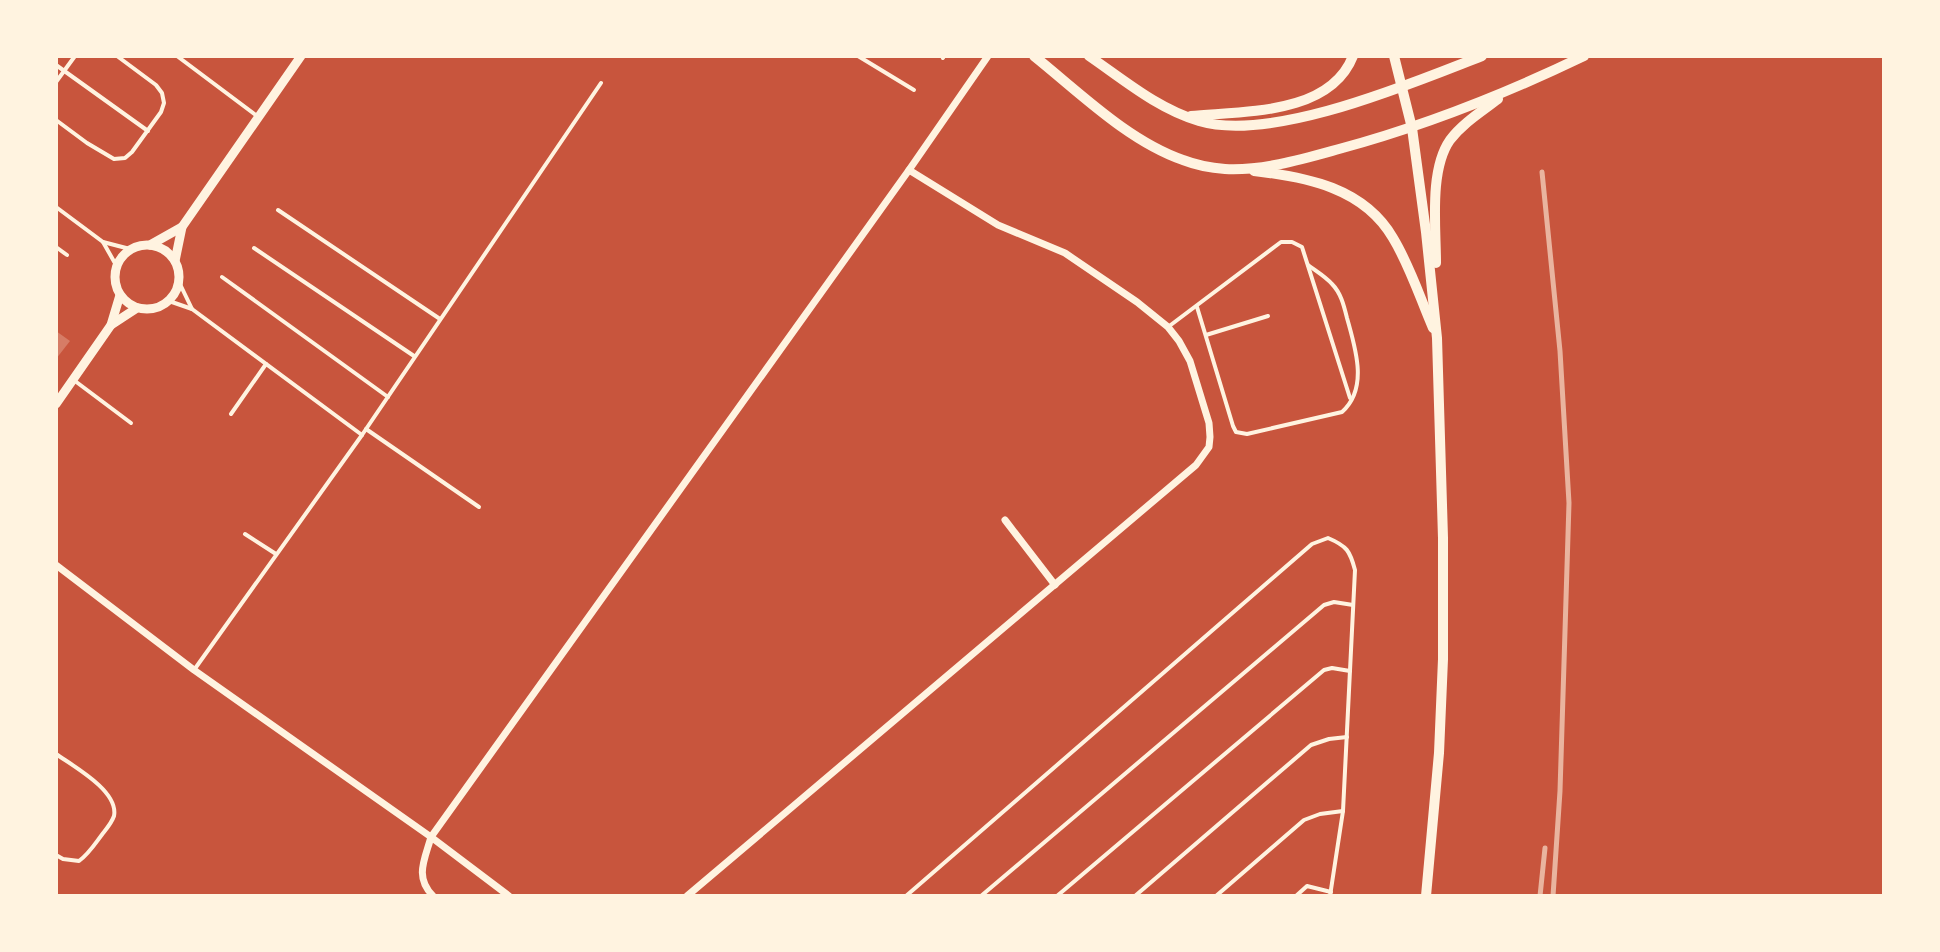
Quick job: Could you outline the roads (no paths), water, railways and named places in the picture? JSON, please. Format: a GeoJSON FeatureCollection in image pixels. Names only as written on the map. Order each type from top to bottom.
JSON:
{"type":"FeatureCollection","features":[{"type":"Feature","properties":{"kind":"main road"},"geometry":{"type":"LineString","coordinates":[[1034,56],[1121,126],[1180,159],[1204,166],[1287,175],[1344,192],[1369,210],[1393,238],[1437,338]]}},
{"type":"Feature","properties":{"kind":"main road"},"geometry":{"type":"LineString","coordinates":[[1089,56],[1171,111],[1208,123],[1250,126],[1323,111],[1403,87],[1482,56]]}},
{"type":"Feature","properties":{"kind":"main road"},"geometry":{"type":"LineString","coordinates":[[1185,116],[1259,109],[1302,101],[1334,85],[1353,56]]}},
{"type":"Feature","properties":{"kind":"main road"},"geometry":{"type":"LineString","coordinates":[[1394,56],[1412,128],[1437,338],[1443,524],[1443,659],[1437,780],[1426,896]]}},
{"type":"Feature","properties":{"kind":"main road"},"geometry":{"type":"LineString","coordinates":[[1238,169],[1308,157],[1412,128],[1512,89],[1584,56]]}},
{"type":"Feature","properties":{"kind":"main road"},"geometry":{"type":"LineString","coordinates":[[1436,321],[1436,192],[1443,154],[1463,126],[1512,89]]}},
{"type":"Feature","properties":{"kind":"street"},"geometry":{"type":"LineString","coordinates":[[175,261],[182,227],[301,56]]}},
{"type":"Feature","properties":{"kind":"street"},"geometry":{"type":"LineString","coordinates":[[433,896],[425,888],[422,871],[431,837],[988,56]]}},
{"type":"Feature","properties":{"kind":"street"},"geometry":{"type":"LineString","coordinates":[[687,896],[1196,465],[1210,442],[1210,430],[1197,382],[1183,348],[1168,327],[1065,253],[998,225],[909,170]]}},
{"type":"Feature","properties":{"kind":"street"},"geometry":{"type":"LineString","coordinates":[[150,245],[182,227]]}},
{"type":"Feature","properties":{"kind":"street"},"geometry":{"type":"LineString","coordinates":[[150,245],[165,250],[175,261],[179,271],[176,292],[160,307],[137,308],[128,303],[115,286],[116,265],[130,249],[150,245]]}},
{"type":"Feature","properties":{"kind":"street"},"geometry":{"type":"LineString","coordinates":[[56,404],[111,325],[120,295]]}},
{"type":"Feature","properties":{"kind":"street"},"geometry":{"type":"LineString","coordinates":[[111,325],[137,308]]}},
{"type":"Feature","properties":{"kind":"street"},"geometry":{"type":"LineString","coordinates":[[1005,520],[1055,585]]}},
{"type":"Feature","properties":{"kind":"street"},"geometry":{"type":"LineString","coordinates":[[56,565],[194,670],[431,837],[509,896]]}},
{"type":"Feature","properties":{"kind":"lane"},"geometry":{"type":"LineString","coordinates":[[56,82],[75,56]]}},
{"type":"Feature","properties":{"kind":"lane"},"geometry":{"type":"LineString","coordinates":[[56,120],[114,159],[125,158],[132,152],[148,132],[164,103],[156,85],[117,56]]}},
{"type":"Feature","properties":{"kind":"lane"},"geometry":{"type":"LineString","coordinates":[[177,56],[258,117]]}},
{"type":"Feature","properties":{"kind":"lane"},"geometry":{"type":"LineString","coordinates":[[858,56],[914,90]]}},
{"type":"Feature","properties":{"kind":"lane"},"geometry":{"type":"LineString","coordinates":[[56,65],[148,132]]}},
{"type":"Feature","properties":{"kind":"lane"},"geometry":{"type":"LineString","coordinates":[[194,670],[362,435],[601,83]]}},
{"type":"Feature","properties":{"kind":"lane"},"geometry":{"type":"LineString","coordinates":[[56,207],[103,242],[130,249]]}},
{"type":"Feature","properties":{"kind":"lane"},"geometry":{"type":"LineString","coordinates":[[278,210],[440,319]]}},
{"type":"Feature","properties":{"kind":"lane"},"geometry":{"type":"LineString","coordinates":[[103,242],[116,265]]}},
{"type":"Feature","properties":{"kind":"lane"},"geometry":{"type":"LineString","coordinates":[[1168,327],[1281,242],[1292,242],[1302,247],[1351,400]]}},
{"type":"Feature","properties":{"kind":"lane"},"geometry":{"type":"LineString","coordinates":[[56,247],[67,255]]}},
{"type":"Feature","properties":{"kind":"lane"},"geometry":{"type":"LineString","coordinates":[[254,248],[415,357]]}},
{"type":"Feature","properties":{"kind":"lane"},"geometry":{"type":"LineString","coordinates":[[1197,307],[1236,432],[1241,434],[1342,412],[1357,384],[1355,344],[1342,300],[1333,285],[1308,265]]}},
{"type":"Feature","properties":{"kind":"lane"},"geometry":{"type":"LineString","coordinates":[[222,277],[388,397]]}},
{"type":"Feature","properties":{"kind":"lane"},"geometry":{"type":"LineString","coordinates":[[179,282],[192,309]]}},
{"type":"Feature","properties":{"kind":"lane"},"geometry":{"type":"LineString","coordinates":[[169,301],[192,309],[362,435]]}},
{"type":"Feature","properties":{"kind":"lane"},"geometry":{"type":"LineString","coordinates":[[1206,335],[1268,316]]}},
{"type":"Feature","properties":{"kind":"lane"},"geometry":{"type":"LineString","coordinates":[[231,414],[266,364]]}},
{"type":"Feature","properties":{"kind":"lane"},"geometry":{"type":"LineString","coordinates":[[73,379],[131,423]]}},
{"type":"Feature","properties":{"kind":"lane"},"geometry":{"type":"LineString","coordinates":[[366,429],[479,507]]}},
{"type":"Feature","properties":{"kind":"lane"},"geometry":{"type":"LineString","coordinates":[[245,534],[277,555]]}},
{"type":"Feature","properties":{"kind":"lane"},"geometry":{"type":"LineString","coordinates":[[906,896],[1312,544],[1328,538],[1351,553],[1355,570],[1343,811],[1330,894],[1307,886],[1296,896]]}},
{"type":"Feature","properties":{"kind":"lane"},"geometry":{"type":"LineString","coordinates":[[981,896],[1324,605],[1334,602],[1353,605]]}},
{"type":"Feature","properties":{"kind":"lane"},"geometry":{"type":"LineString","coordinates":[[1057,896],[1324,670],[1350,671]]}},
{"type":"Feature","properties":{"kind":"lane"},"geometry":{"type":"LineString","coordinates":[[1135,896],[1311,745],[1347,737]]}},
{"type":"Feature","properties":{"kind":"lane"},"geometry":{"type":"LineString","coordinates":[[56,754],[103,788],[114,807],[110,823],[87,855],[79,861],[56,855]]}},
{"type":"Feature","properties":{"kind":"lane"},"geometry":{"type":"LineString","coordinates":[[1216,896],[1304,820],[1343,811]]}},
{"type":"Feature","properties":{"kind":"railway"},"geometry":{"type":"LineString","coordinates":[[1542,172],[1560,351],[1569,503],[1560,791],[1553,896]]}},
{"type":"Feature","properties":{"kind":"railway"},"geometry":{"type":"LineString","coordinates":[[1540,896],[1545,848]]}}]}
